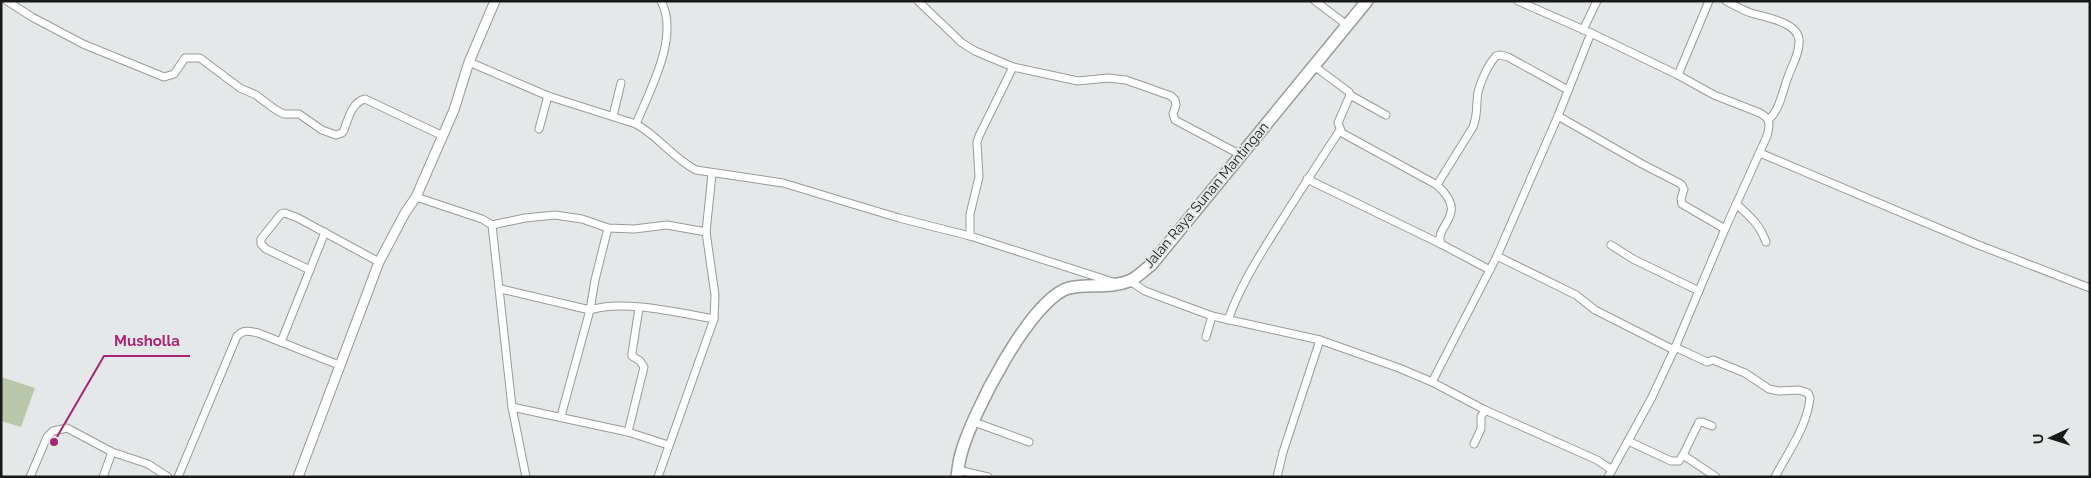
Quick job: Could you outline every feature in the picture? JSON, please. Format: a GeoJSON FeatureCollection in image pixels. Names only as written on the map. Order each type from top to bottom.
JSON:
{"type":"FeatureCollection","features":[{"type":"Feature","properties":{"kind":"main road","name":"Jalan Raya Sunan Mantingan"},"geometry":{"type":"LineString","coordinates":[[958,473],[961,454],[974,422],[1007,357],[1037,311],[1058,293],[1069,288],[1118,284],[1130,281],[1151,265],[1367,1]]}},
{"type":"Feature","properties":{"kind":"street"},"geometry":{"type":"LineString","coordinates":[[7,1],[32,17],[83,44],[164,77],[174,74],[185,58],[200,58],[240,88],[256,95],[276,110],[284,114],[299,114],[336,136],[344,130],[354,106],[359,101],[365,99],[443,136]]}},
{"type":"Feature","properties":{"kind":"street"},"geometry":{"type":"LineString","coordinates":[[298,477],[379,262],[405,213],[416,197],[443,136],[459,95],[469,62],[495,1]]}},
{"type":"Feature","properties":{"kind":"street"},"geometry":{"type":"LineString","coordinates":[[636,124],[666,43],[667,16],[661,1]]}},
{"type":"Feature","properties":{"kind":"street"},"geometry":{"type":"LineString","coordinates":[[918,1],[962,43],[974,51],[1013,67],[1078,81],[1108,78],[1126,80],[1171,96],[1175,100],[1176,105],[1173,118],[1175,120],[1241,155]]}},
{"type":"Feature","properties":{"kind":"street"},"geometry":{"type":"LineString","coordinates":[[1315,1],[1347,25]]}},
{"type":"Feature","properties":{"kind":"street"},"geometry":{"type":"LineString","coordinates":[[1583,30],[1597,1]]}},
{"type":"Feature","properties":{"kind":"street"},"geometry":{"type":"LineString","coordinates":[[1678,75],[1709,1]]}},
{"type":"Feature","properties":{"kind":"street"},"geometry":{"type":"LineString","coordinates":[[1130,281],[1145,291],[1212,316],[1320,340],[1369,356],[1432,382],[1485,410],[1597,460],[1610,473],[1652,399],[1675,348],[1760,152],[1769,129],[1769,119],[1774,112],[1796,56],[1799,41],[1798,34],[1788,26],[1777,20],[1749,12],[1726,1]]}},
{"type":"Feature","properties":{"kind":"street"},"geometry":{"type":"LineString","coordinates":[[1520,2],[1678,75],[1707,92],[1760,113],[1769,119]]}},
{"type":"Feature","properties":{"kind":"street"},"geometry":{"type":"LineString","coordinates":[[1432,382],[1497,256],[1558,116],[1591,34]]}},
{"type":"Feature","properties":{"kind":"street"},"geometry":{"type":"LineString","coordinates":[[1437,185],[1474,127],[1477,118],[1478,94],[1488,69],[1496,56],[1508,57],[1568,90]]}},
{"type":"Feature","properties":{"kind":"street"},"geometry":{"type":"LineString","coordinates":[[469,62],[548,96],[636,124],[644,128],[685,164],[696,170],[712,174],[783,183],[900,218],[970,236],[1118,284]]}},
{"type":"Feature","properties":{"kind":"street"},"geometry":{"type":"LineString","coordinates":[[1314,66],[1348,90],[1350,96],[1386,115]]}},
{"type":"Feature","properties":{"kind":"street"},"geometry":{"type":"LineString","coordinates":[[970,236],[970,214],[979,177],[977,142],[1013,67]]}},
{"type":"Feature","properties":{"kind":"street"},"geometry":{"type":"LineString","coordinates":[[613,116],[621,83]]}},
{"type":"Feature","properties":{"kind":"street"},"geometry":{"type":"LineString","coordinates":[[540,129],[548,96]]}},
{"type":"Feature","properties":{"kind":"street"},"geometry":{"type":"LineString","coordinates":[[1350,96],[1339,118],[1340,130],[1437,185],[1449,198],[1451,209],[1440,239],[1441,244]]}},
{"type":"Feature","properties":{"kind":"street"},"geometry":{"type":"LineString","coordinates":[[1558,116],[1681,184],[1684,189],[1681,199],[1682,204],[1725,229]]}},
{"type":"Feature","properties":{"kind":"street"},"geometry":{"type":"LineString","coordinates":[[1228,320],[1250,274],[1307,179],[1340,130]]}},
{"type":"Feature","properties":{"kind":"street"},"geometry":{"type":"LineString","coordinates":[[1760,152],[1966,240],[2090,288]]}},
{"type":"Feature","properties":{"kind":"street"},"geometry":{"type":"LineString","coordinates":[[658,477],[714,319],[715,295],[706,232],[712,174]]}},
{"type":"Feature","properties":{"kind":"street"},"geometry":{"type":"LineString","coordinates":[[1307,179],[1490,270]]}},
{"type":"Feature","properties":{"kind":"street"},"geometry":{"type":"LineString","coordinates":[[416,197],[482,219],[492,225],[555,214],[582,219],[608,228],[618,227],[634,230],[667,225],[706,232]]}},
{"type":"Feature","properties":{"kind":"street"},"geometry":{"type":"LineString","coordinates":[[1736,204],[1754,220],[1763,233],[1766,242]]}},
{"type":"Feature","properties":{"kind":"street"},"geometry":{"type":"LineString","coordinates":[[310,270],[261,244],[261,239],[271,223],[283,213],[326,232],[379,262]]}},
{"type":"Feature","properties":{"kind":"street"},"geometry":{"type":"LineString","coordinates":[[492,225],[512,407],[526,477]]}},
{"type":"Feature","properties":{"kind":"street"},"geometry":{"type":"LineString","coordinates":[[560,416],[590,310],[595,280],[608,228]]}},
{"type":"Feature","properties":{"kind":"street"},"geometry":{"type":"LineString","coordinates":[[281,342],[326,232]]}},
{"type":"Feature","properties":{"kind":"street"},"geometry":{"type":"LineString","coordinates":[[1611,245],[1633,259],[1699,291]]}},
{"type":"Feature","properties":{"kind":"street"},"geometry":{"type":"LineString","coordinates":[[1497,256],[1576,295],[1595,310],[1675,348],[1707,362],[1713,360],[1745,373],[1769,389],[1779,391],[1799,390],[1808,393],[1810,398],[1806,415],[1795,442],[1775,477]]}},
{"type":"Feature","properties":{"kind":"street"},"geometry":{"type":"LineString","coordinates":[[500,289],[590,310],[602,306],[639,308],[714,319]]}},
{"type":"Feature","properties":{"kind":"street"},"geometry":{"type":"LineString","coordinates":[[628,432],[644,367],[640,361],[632,356],[639,308]]}},
{"type":"Feature","properties":{"kind":"street"},"geometry":{"type":"LineString","coordinates":[[1206,337],[1212,316]]}},
{"type":"Feature","properties":{"kind":"street"},"geometry":{"type":"LineString","coordinates":[[178,477],[237,336],[242,332],[248,330],[339,365]]}},
{"type":"Feature","properties":{"kind":"street"},"geometry":{"type":"LineString","coordinates":[[1277,477],[1283,452],[1320,340]]}},
{"type":"Feature","properties":{"kind":"street"},"geometry":{"type":"LineString","coordinates":[[512,407],[628,432],[668,445]]}},
{"type":"Feature","properties":{"kind":"street"},"geometry":{"type":"LineString","coordinates":[[1474,444],[1480,429],[1481,417],[1485,410]]}},
{"type":"Feature","properties":{"kind":"street"},"geometry":{"type":"LineString","coordinates":[[974,422],[1030,442]]}},
{"type":"Feature","properties":{"kind":"street"},"geometry":{"type":"LineString","coordinates":[[1628,440],[1671,461],[1680,461],[1699,422],[1712,426]]}},
{"type":"Feature","properties":{"kind":"street"},"geometry":{"type":"LineString","coordinates":[[30,477],[47,437],[59,428],[67,428],[112,452],[148,464],[168,477]]}},
{"type":"Feature","properties":{"kind":"street"},"geometry":{"type":"LineString","coordinates":[[103,477],[112,452]]}},
{"type":"Feature","properties":{"kind":"street"},"geometry":{"type":"LineString","coordinates":[[1683,455],[1716,477]]}},
{"type":"Feature","properties":{"kind":"street"},"geometry":{"type":"LineString","coordinates":[[958,473],[988,477]]}},
{"type":"Feature","properties":{"kind":"green space"},"geometry":{"type":"Polygon","coordinates":[[[1,377],[35,388],[21,427],[1,421],[1,377]]]}},
{"type":"Feature","properties":{"kind":"place","name":"Musholla"},"geometry":{"type":"Point","coordinates":[54,442]}}]}
